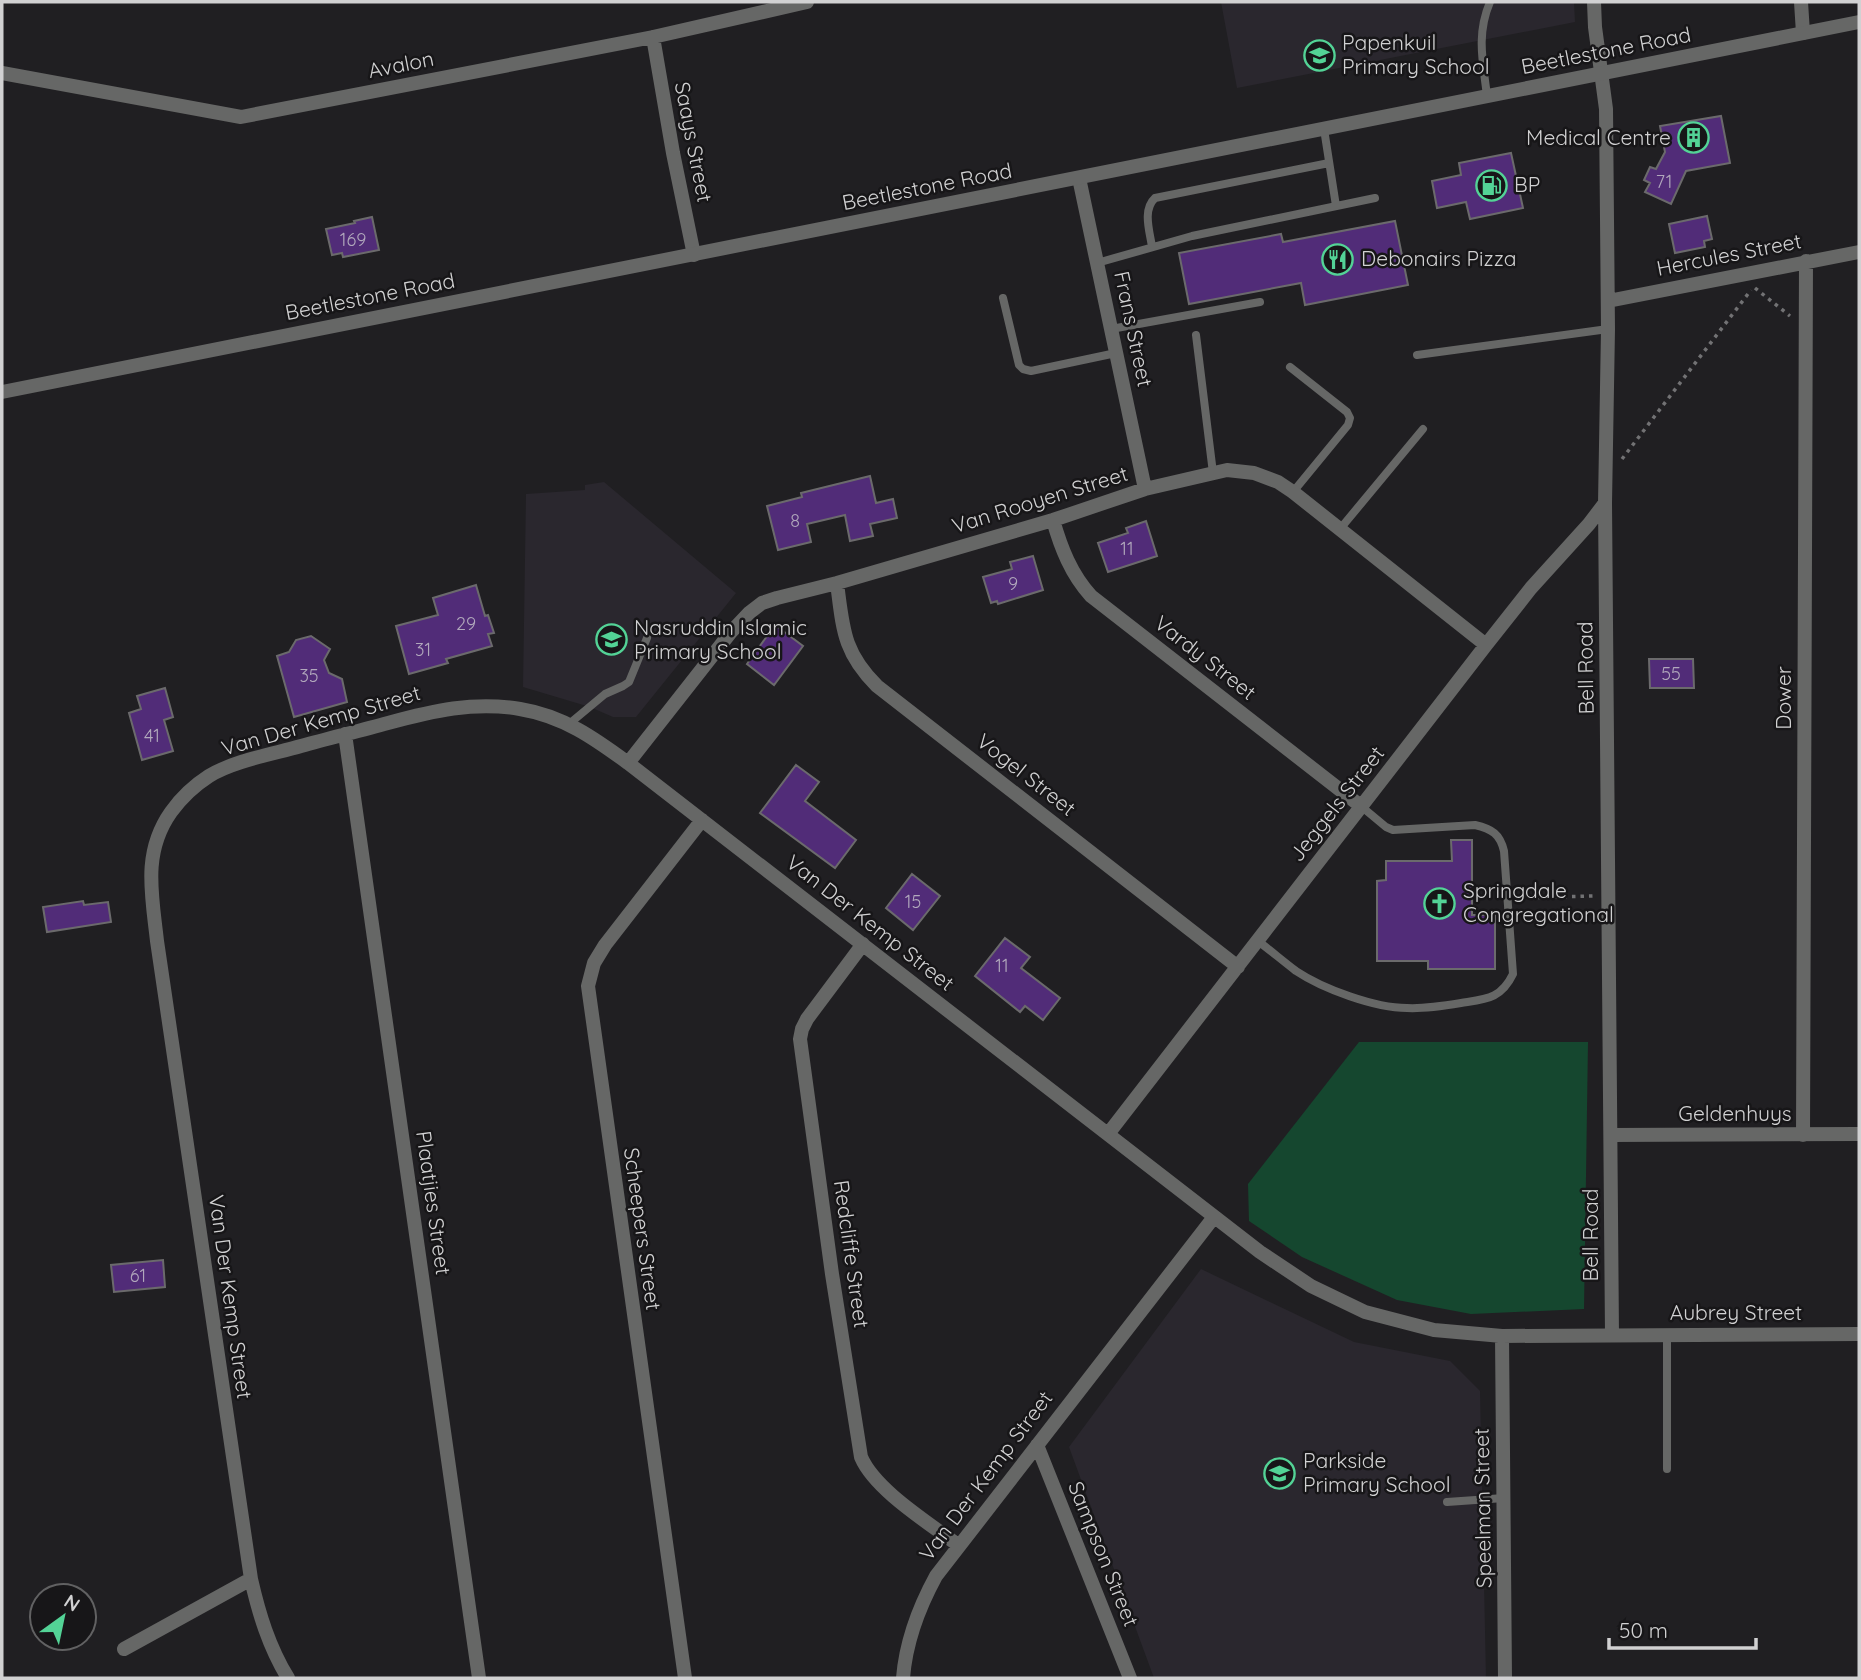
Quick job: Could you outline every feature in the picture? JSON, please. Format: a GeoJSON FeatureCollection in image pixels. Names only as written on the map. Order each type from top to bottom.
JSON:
{"type":"FeatureCollection","features":[{"type":"Feature","properties":{"kind":"street","name":"Avalon"},"geometry":{"type":"LineString","coordinates":[[2,73],[241,117],[653,37],[780,4],[807,2]]}},
{"type":"Feature","properties":{"kind":"street","name":"Bell Road"},"geometry":{"type":"LineString","coordinates":[[1594,2],[1605,109],[1608,301],[1605,503],[1612,1335]]}},
{"type":"Feature","properties":{"kind":"street"},"geometry":{"type":"LineString","coordinates":[[1801,2],[1803,33]]}},
{"type":"Feature","properties":{"kind":"street","name":"Beetlestone Road"},"geometry":{"type":"LineString","coordinates":[[2,392],[1859,22]]}},
{"type":"Feature","properties":{"kind":"street","name":"Saays Street"},"geometry":{"type":"LineString","coordinates":[[653,37],[673,153],[695,255]]}},
{"type":"Feature","properties":{"kind":"street","name":"Frans Street"},"geometry":{"type":"LineString","coordinates":[[1079,178],[1145,489]]}},
{"type":"Feature","properties":{"kind":"street","name":"Hercules Street"},"geometry":{"type":"LineString","coordinates":[[1608,301],[1859,252]]}},
{"type":"Feature","properties":{"kind":"street","name":"Dower"},"geometry":{"type":"LineString","coordinates":[[1803,1135],[1806,261]]}},
{"type":"Feature","properties":{"kind":"street","name":"Van Rooyen Street"},"geometry":{"type":"LineString","coordinates":[[628,763],[731,632],[762,603],[1053,520],[1145,489],[1227,470],[1254,473],[1278,482],[1293,492],[1486,645]]}},
{"type":"Feature","properties":{"kind":"street","name":"Jeggels Street"},"geometry":{"type":"LineString","coordinates":[[1108,1134],[1486,645],[1531,588],[1605,503]]}},
{"type":"Feature","properties":{"kind":"street","name":"Vardy Street"},"geometry":{"type":"LineString","coordinates":[[1053,520],[1070,567],[1091,596],[1362,807]]}},
{"type":"Feature","properties":{"kind":"street","name":"Vogel Street"},"geometry":{"type":"LineString","coordinates":[[837,583],[842,625],[848,645],[862,671],[877,686],[1238,967]]}},
{"type":"Feature","properties":{"kind":"street","name":"Van Der Kemp Street"},"geometry":{"type":"LineString","coordinates":[[288,1678],[266,1633],[251,1579],[157,941],[150,875],[151,861],[162,828],[170,813],[197,785],[211,775],[257,758],[345,734],[435,711],[477,705],[540,713],[569,724],[590,735],[628,763],[1294,1276],[1366,1312],[1434,1330],[1502,1336],[1612,1335]]}},
{"type":"Feature","properties":{"kind":"street","name":"Plaatjies Street"},"geometry":{"type":"LineString","coordinates":[[345,734],[479,1678]]}},
{"type":"Feature","properties":{"kind":"street","name":"Scheepers Street"},"geometry":{"type":"LineString","coordinates":[[685,1678],[588,986],[594,962],[702,820]]}},
{"type":"Feature","properties":{"kind":"street","name":"Redcliffe Street"},"geometry":{"type":"LineString","coordinates":[[863,944],[807,1019],[800,1039],[832,1273],[861,1457],[873,1477],[958,1545]]}},
{"type":"Feature","properties":{"kind":"street","name":"Geldenhuys"},"geometry":{"type":"LineString","coordinates":[[1611,1135],[1859,1134]]}},
{"type":"Feature","properties":{"kind":"street","name":"Van Der Kemp Street"},"geometry":{"type":"LineString","coordinates":[[903,1678],[915,1619],[936,1576],[1214,1217]]}},
{"type":"Feature","properties":{"kind":"street","name":"Aubrey Street"},"geometry":{"type":"LineString","coordinates":[[1612,1335],[1859,1334]]}},
{"type":"Feature","properties":{"kind":"street","name":"Speelman Street"},"geometry":{"type":"LineString","coordinates":[[1502,1336],[1505,1678]]}},
{"type":"Feature","properties":{"kind":"street","name":"Sampson Street"},"geometry":{"type":"LineString","coordinates":[[1037,1445],[1130,1678]]}},
{"type":"Feature","properties":{"kind":"street"},"geometry":{"type":"LineString","coordinates":[[124,1650],[251,1579]]}},
{"type":"Feature","properties":{"kind":"lane"},"geometry":{"type":"LineString","coordinates":[[1487,96],[1481,38],[1490,2]]}},
{"type":"Feature","properties":{"kind":"lane"},"geometry":{"type":"LineString","coordinates":[[1324,129],[1336,206]]}},
{"type":"Feature","properties":{"kind":"lane"},"geometry":{"type":"LineString","coordinates":[[1152,247],[1147,211],[1149,203],[1155,198],[1329,163]]}},
{"type":"Feature","properties":{"kind":"lane"},"geometry":{"type":"LineString","coordinates":[[1097,263],[1192,236],[1375,198]]}},
{"type":"Feature","properties":{"kind":"lane"},"geometry":{"type":"LineString","coordinates":[[1003,298],[1019,365],[1023,369],[1031,371],[1116,353]]}},
{"type":"Feature","properties":{"kind":"lane"},"geometry":{"type":"LineString","coordinates":[[1111,330],[1260,302]]}},
{"type":"Feature","properties":{"kind":"lane"},"geometry":{"type":"LineString","coordinates":[[1417,355],[1608,329]]}},
{"type":"Feature","properties":{"kind":"lane"},"geometry":{"type":"LineString","coordinates":[[1196,335],[1213,473]]}},
{"type":"Feature","properties":{"kind":"lane"},"geometry":{"type":"LineString","coordinates":[[1290,367],[1348,412],[1350,418],[1349,425],[1293,492]]}},
{"type":"Feature","properties":{"kind":"lane"},"geometry":{"type":"LineString","coordinates":[[1340,529],[1423,429]]}},
{"type":"Feature","properties":{"kind":"lane"},"geometry":{"type":"LineString","coordinates":[[569,724],[604,694],[629,682],[647,638]]}},
{"type":"Feature","properties":{"kind":"lane"},"geometry":{"type":"LineString","coordinates":[[1258,941],[1298,972],[1350,996],[1386,1006],[1443,1006],[1487,999],[1507,986],[1513,974],[1502,841],[1488,828],[1475,825],[1393,830],[1362,807]]}},
{"type":"Feature","properties":{"kind":"lane"},"geometry":{"type":"LineString","coordinates":[[1667,1335],[1667,1469]]}},
{"type":"Feature","properties":{"kind":"lane"},"geometry":{"type":"LineString","coordinates":[[1447,1502],[1504,1498]]}},
{"type":"Feature","properties":{"kind":"path"},"geometry":{"type":"LineString","coordinates":[[1606,480],[1754,287],[1805,327]]}},
{"type":"Feature","properties":{"kind":"path"},"geometry":{"type":"LineString","coordinates":[[1508,899],[1583,895]]}},
{"type":"Feature","properties":{"kind":"shaded area","name":"Papenkuil Primary School"},"geometry":{"type":"Polygon","coordinates":[[[1221,2],[1574,2],[1575,22],[1237,88],[1221,2]]]}},
{"type":"Feature","properties":{"kind":"shaded area","name":"Nasruddin Islamic Primary School"},"geometry":{"type":"Polygon","coordinates":[[[604,482],[736,593],[636,717],[613,717],[590,707],[523,687],[526,494],[585,490],[585,485],[604,482]]]}},
{"type":"Feature","properties":{"kind":"shaded area","name":"Parkside Primary School"},"geometry":{"type":"Polygon","coordinates":[[[1201,1269],[1354,1342],[1450,1361],[1480,1391],[1486,1678],[1154,1678],[1069,1447],[1201,1269]]]}},
{"type":"Feature","properties":{"kind":"green space"},"geometry":{"type":"Polygon","coordinates":[[[1359,1042],[1588,1042],[1584,1309],[1471,1314],[1397,1300],[1302,1257],[1249,1221],[1248,1184],[1359,1042]]]}},
{"type":"Feature","properties":{"kind":"building"},"geometry":{"type":"Polygon","coordinates":[[[1721,116],[1730,163],[1686,171],[1671,204],[1645,192],[1650,183],[1644,180],[1650,167],[1656,169],[1665,152],[1660,126],[1721,116]]]}},
{"type":"Feature","properties":{"kind":"building"},"geometry":{"type":"Polygon","coordinates":[[[1511,153],[1523,208],[1470,219],[1466,202],[1437,208],[1432,181],[1461,175],[1459,163],[1511,153]]]}},
{"type":"Feature","properties":{"kind":"building"},"geometry":{"type":"Polygon","coordinates":[[[1707,216],[1712,239],[1704,241],[1705,247],[1675,253],[1669,224],[1707,216]]]}},
{"type":"Feature","properties":{"kind":"building"},"geometry":{"type":"Polygon","coordinates":[[[372,217],[379,250],[343,257],[342,253],[332,255],[326,229],[372,217]]]}},
{"type":"Feature","properties":{"kind":"building"},"geometry":{"type":"Polygon","coordinates":[[[1395,221],[1408,285],[1305,305],[1301,283],[1189,304],[1179,253],[1281,234],[1283,242],[1395,221]]]}},
{"type":"Feature","properties":{"kind":"building"},"geometry":{"type":"Polygon","coordinates":[[[870,476],[876,503],[893,499],[897,518],[870,524],[873,536],[850,541],[845,515],[807,524],[811,542],[778,550],[767,506],[802,497],[801,493],[870,476]]]}},
{"type":"Feature","properties":{"kind":"building"},"geometry":{"type":"Polygon","coordinates":[[[1146,521],[1157,556],[1108,572],[1098,543],[1128,533],[1126,528],[1146,521]]]}},
{"type":"Feature","properties":{"kind":"building"},"geometry":{"type":"Polygon","coordinates":[[[1033,556],[1043,590],[998,604],[997,601],[991,603],[983,577],[1012,569],[1010,562],[1033,556]]]}},
{"type":"Feature","properties":{"kind":"building"},"geometry":{"type":"Polygon","coordinates":[[[476,585],[485,616],[488,615],[494,633],[488,634],[492,646],[446,659],[448,663],[409,674],[396,626],[438,615],[433,598],[476,585]]]}},
{"type":"Feature","properties":{"kind":"building"},"geometry":{"type":"Polygon","coordinates":[[[775,625],[803,646],[774,685],[747,664],[775,625]]]}},
{"type":"Feature","properties":{"kind":"building"},"geometry":{"type":"Polygon","coordinates":[[[311,636],[330,649],[324,660],[329,673],[342,679],[347,702],[294,717],[277,656],[289,652],[296,640],[311,636]]]}},
{"type":"Feature","properties":{"kind":"building"},"geometry":{"type":"Polygon","coordinates":[[[1649,659],[1693,659],[1694,688],[1650,688],[1649,659]]]}},
{"type":"Feature","properties":{"kind":"building"},"geometry":{"type":"Polygon","coordinates":[[[165,688],[173,717],[164,720],[173,751],[142,760],[129,713],[141,709],[137,696],[165,688]]]}},
{"type":"Feature","properties":{"kind":"building"},"geometry":{"type":"Polygon","coordinates":[[[796,765],[819,782],[805,801],[856,840],[835,868],[760,813],[796,765]]]}},
{"type":"Feature","properties":{"kind":"building"},"geometry":{"type":"Polygon","coordinates":[[[1451,840],[1472,840],[1472,915],[1495,915],[1495,969],[1428,969],[1428,961],[1377,961],[1377,881],[1386,880],[1386,861],[1452,861],[1451,840]]]}},
{"type":"Feature","properties":{"kind":"building"},"geometry":{"type":"Polygon","coordinates":[[[912,874],[940,896],[913,930],[886,908],[912,874]]]}},
{"type":"Feature","properties":{"kind":"building"},"geometry":{"type":"Polygon","coordinates":[[[83,901],[84,905],[108,902],[111,922],[47,932],[43,907],[83,901]]]}},
{"type":"Feature","properties":{"kind":"building"},"geometry":{"type":"Polygon","coordinates":[[[1005,938],[1030,957],[1021,968],[1060,998],[1043,1020],[1025,1006],[1020,1012],[975,976],[1005,938]]]}},
{"type":"Feature","properties":{"kind":"building"},"geometry":{"type":"Polygon","coordinates":[[[163,1260],[165,1287],[114,1292],[111,1265],[163,1260]]]}},
{"type":"Feature","properties":{"kind":"place","name":"Papenkuil Primary School"},"geometry":{"type":"Point","coordinates":[1319,55]}},
{"type":"Feature","properties":{"kind":"place","name":"Medical Centre"},"geometry":{"type":"Point","coordinates":[1694,138]}},
{"type":"Feature","properties":{"kind":"place","name":"BP"},"geometry":{"type":"Point","coordinates":[1491,185]}},
{"type":"Feature","properties":{"kind":"place","name":"Debonairs Pizza"},"geometry":{"type":"Point","coordinates":[1338,259]}},
{"type":"Feature","properties":{"kind":"place","name":"Nasruddin Islamic Primary School"},"geometry":{"type":"Point","coordinates":[611,640]}},
{"type":"Feature","properties":{"kind":"place","name":"Springdale Congregational"},"geometry":{"type":"Point","coordinates":[1440,903]}},
{"type":"Feature","properties":{"kind":"place","name":"Parkside Primary School"},"geometry":{"type":"Point","coordinates":[1280,1473]}}]}
